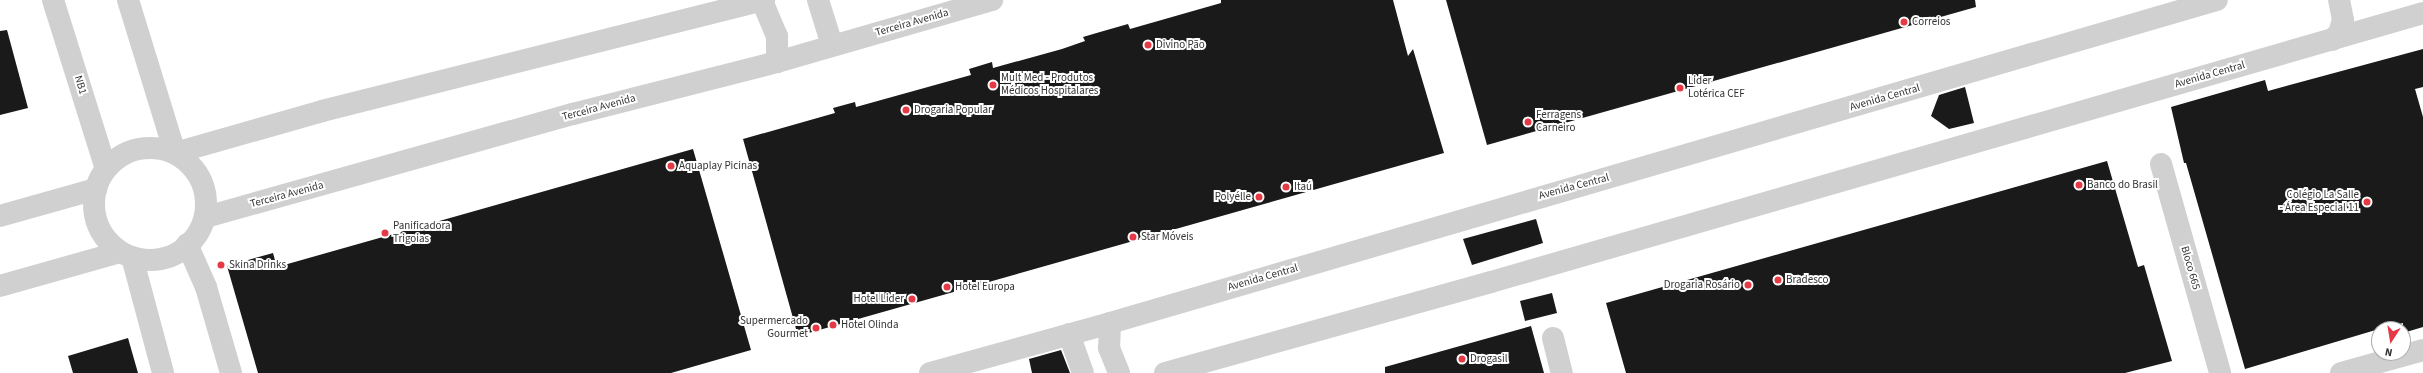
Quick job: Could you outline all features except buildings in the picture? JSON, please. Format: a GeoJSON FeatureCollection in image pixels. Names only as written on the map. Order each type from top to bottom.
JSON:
{"type":"FeatureCollection","features":[{"type":"Feature","properties":{"kind":"street","name":"NB1"},"geometry":{"type":"LineString","coordinates":[[54,0],[106,169]]}},
{"type":"Feature","properties":{"kind":"street"},"geometry":{"type":"LineString","coordinates":[[128,0],[175,153]]}},
{"type":"Feature","properties":{"kind":"street"},"geometry":{"type":"LineString","coordinates":[[175,153],[322,111],[733,4],[763,0],[777,36],[778,62]]}},
{"type":"Feature","properties":{"kind":"street"},"geometry":{"type":"LineString","coordinates":[[818,0],[832,45]]}},
{"type":"Feature","properties":{"kind":"street","name":"Terceira Avenida"},"geometry":{"type":"LineString","coordinates":[[206,217],[573,114],[778,62],[832,45],[992,0]]}},
{"type":"Feature","properties":{"kind":"street","name":"Avenida Central"},"geometry":{"type":"LineString","coordinates":[[930,373],[1110,323],[2216,0]]}},
{"type":"Feature","properties":{"kind":"street"},"geometry":{"type":"LineString","coordinates":[[2332,40],[2339,32],[2343,20],[2339,0]]}},
{"type":"Feature","properties":{"kind":"street","name":"Avenida Central"},"geometry":{"type":"LineString","coordinates":[[1165,373],[1491,282],[2423,13]]}},
{"type":"Feature","properties":{"kind":"street"},"geometry":{"type":"LineString","coordinates":[[146,147],[175,153],[195,168],[206,191],[206,217],[198,235],[168,257],[150,260],[126,254],[107,240],[98,225],[94,207],[96,189],[106,169],[117,158],[131,150],[146,147]]}},
{"type":"Feature","properties":{"kind":"street","name":"Bloco 665"},"geometry":{"type":"LineString","coordinates":[[2161,164],[2220,373]]}},
{"type":"Feature","properties":{"kind":"street"},"geometry":{"type":"LineString","coordinates":[[0,216],[96,189]]}},
{"type":"Feature","properties":{"kind":"street"},"geometry":{"type":"LineString","coordinates":[[187,244],[206,287],[231,373]]}},
{"type":"Feature","properties":{"kind":"street"},"geometry":{"type":"LineString","coordinates":[[0,286],[126,254]]}},
{"type":"Feature","properties":{"kind":"street"},"geometry":{"type":"LineString","coordinates":[[126,254],[163,373]]}},
{"type":"Feature","properties":{"kind":"street"},"geometry":{"type":"LineString","coordinates":[[1110,323],[1109,348],[1118,373]]}},
{"type":"Feature","properties":{"kind":"street"},"geometry":{"type":"LineString","coordinates":[[1069,334],[1080,358],[1083,373]]}},
{"type":"Feature","properties":{"kind":"street"},"geometry":{"type":"LineString","coordinates":[[1553,338],[1562,373]]}},
{"type":"Feature","properties":{"kind":"street"},"geometry":{"type":"LineString","coordinates":[[2341,373],[2423,350]]}},
{"type":"Feature","properties":{"kind":"place","name":"Correios"},"geometry":{"type":"Point","coordinates":[1904,22]}},
{"type":"Feature","properties":{"kind":"place","name":"Divino Pão"},"geometry":{"type":"Point","coordinates":[1148,45]}},
{"type":"Feature","properties":{"kind":"place","name":"Mult Med - Produtos Médicos Hospitalares"},"geometry":{"type":"Point","coordinates":[993,85]}},
{"type":"Feature","properties":{"kind":"place","name":"Lider Lotérica CEF"},"geometry":{"type":"Point","coordinates":[1680,88]}},
{"type":"Feature","properties":{"kind":"place","name":"Drogaria Popular"},"geometry":{"type":"Point","coordinates":[906,110]}},
{"type":"Feature","properties":{"kind":"place","name":"Ferragens Carneiro"},"geometry":{"type":"Point","coordinates":[1528,122]}},
{"type":"Feature","properties":{"kind":"place","name":"Aquaplay Picinas"},"geometry":{"type":"Point","coordinates":[671,166]}},
{"type":"Feature","properties":{"kind":"place","name":"Banco do Brasil"},"geometry":{"type":"Point","coordinates":[2079,185]}},
{"type":"Feature","properties":{"kind":"place","name":"Itaú"},"geometry":{"type":"Point","coordinates":[1286,187]}},
{"type":"Feature","properties":{"kind":"place","name":"Polyélle"},"geometry":{"type":"Point","coordinates":[1259,197]}},
{"type":"Feature","properties":{"kind":"place","name":"Colégio La Salle - Área Especial 11"},"geometry":{"type":"Point","coordinates":[2367,202]}},
{"type":"Feature","properties":{"kind":"place","name":"Panificadora Trigoias"},"geometry":{"type":"Point","coordinates":[385,233]}},
{"type":"Feature","properties":{"kind":"place","name":"Star Móveis"},"geometry":{"type":"Point","coordinates":[1133,237]}},
{"type":"Feature","properties":{"kind":"place","name":"Skina Drinks"},"geometry":{"type":"Point","coordinates":[221,265]}},
{"type":"Feature","properties":{"kind":"place","name":"Bradesco"},"geometry":{"type":"Point","coordinates":[1778,280]}},
{"type":"Feature","properties":{"kind":"place","name":"Drogaria Rosário"},"geometry":{"type":"Point","coordinates":[1748,285]}},
{"type":"Feature","properties":{"kind":"place","name":"Hotel Europa"},"geometry":{"type":"Point","coordinates":[947,287]}},
{"type":"Feature","properties":{"kind":"place","name":"Hotel Lider"},"geometry":{"type":"Point","coordinates":[912,299]}},
{"type":"Feature","properties":{"kind":"place","name":"Hotel Olinda"},"geometry":{"type":"Point","coordinates":[833,325]}},
{"type":"Feature","properties":{"kind":"place","name":"Supermercado Gourmet"},"geometry":{"type":"Point","coordinates":[816,328]}},
{"type":"Feature","properties":{"kind":"place","name":"Drogasil"},"geometry":{"type":"Point","coordinates":[1462,359]}}]}
